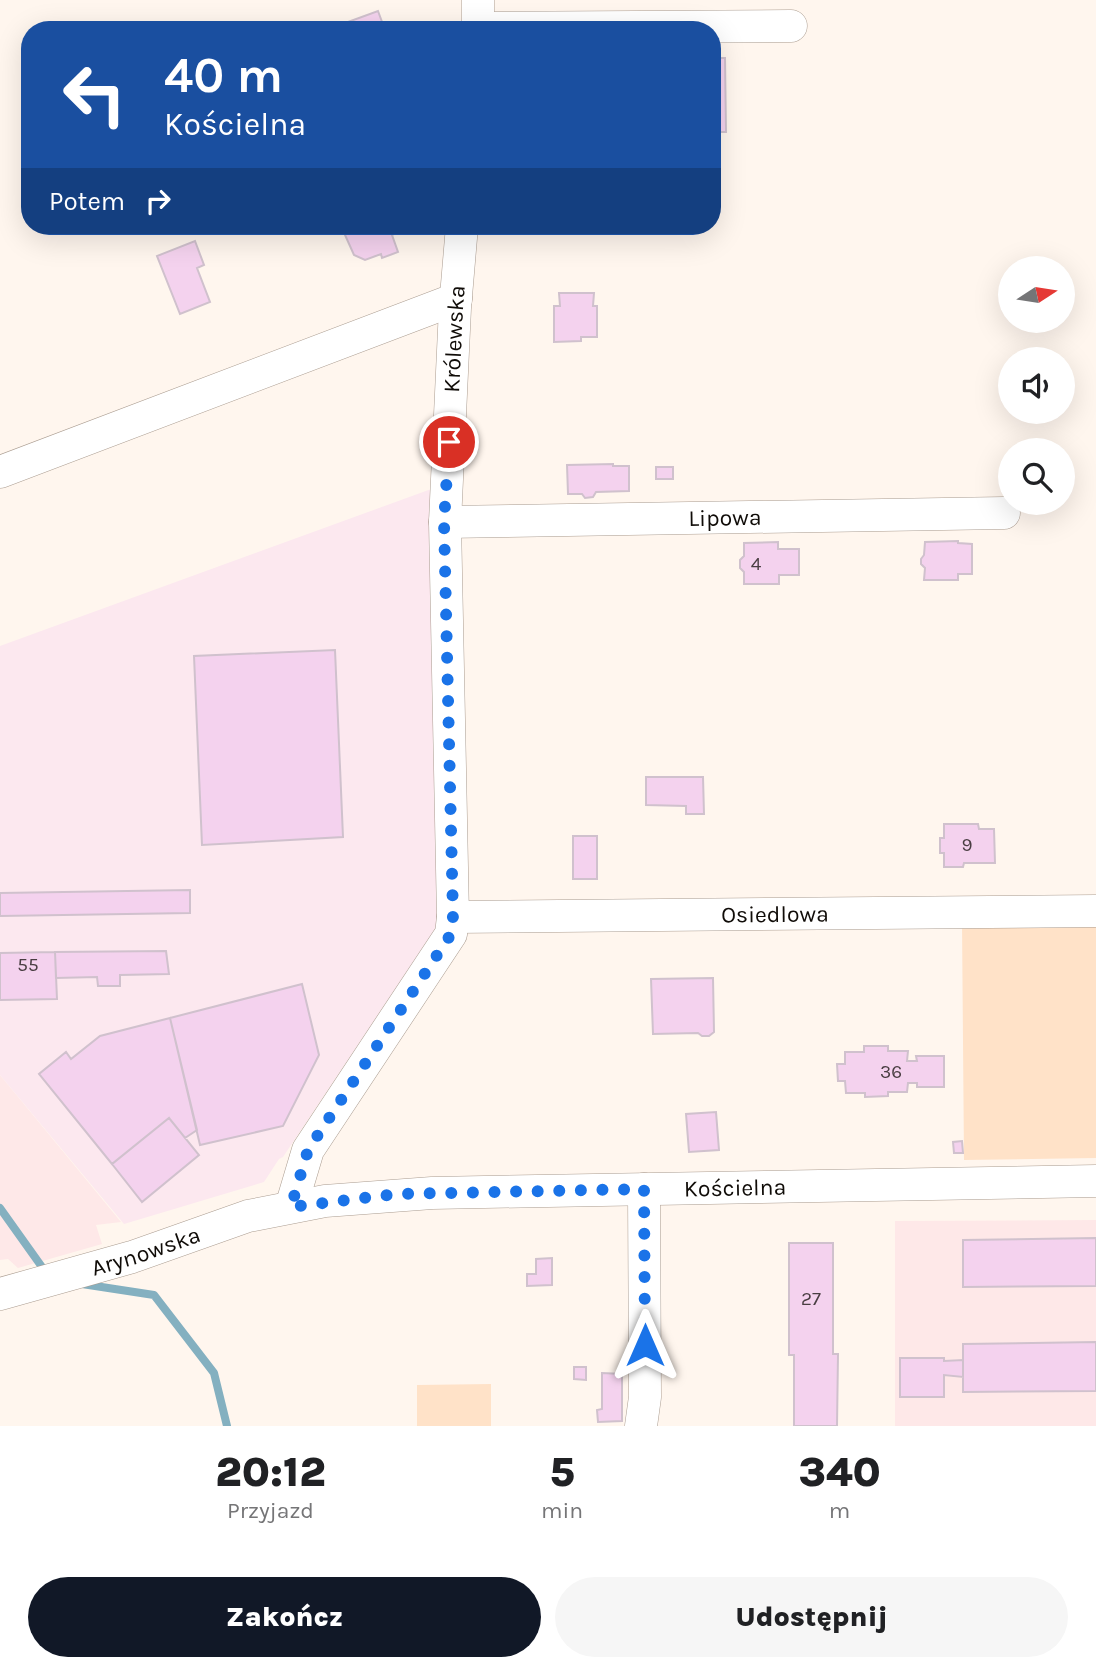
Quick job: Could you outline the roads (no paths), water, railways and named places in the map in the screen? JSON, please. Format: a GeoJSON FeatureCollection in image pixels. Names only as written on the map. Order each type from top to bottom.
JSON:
{"type":"FeatureCollection","features":[{"type":"Feature","properties":{"kind":"street"},"geometry":{"type":"LineString","coordinates":[[479,19],[568,21]]}},
{"type":"Feature","properties":{"kind":"street"},"geometry":{"type":"LineString","coordinates":[[721,24],[790,26]]}},
{"type":"Feature","properties":{"kind":"street","name":"Królewska"},"geometry":{"type":"LineString","coordinates":[[291,1207],[308,1150],[451,934],[453,916],[444,522],[461,235]]}},
{"type":"Feature","properties":{"kind":"street"},"geometry":{"type":"LineString","coordinates":[[0,472],[456,299]]}},
{"type":"Feature","properties":{"kind":"street","name":"Lipowa"},"geometry":{"type":"LineString","coordinates":[[444,522],[998,513]]}},
{"type":"Feature","properties":{"kind":"street","name":"Osiedlowa"},"geometry":{"type":"LineString","coordinates":[[453,916],[1096,911]]}},
{"type":"Feature","properties":{"kind":"street","name":"Kościelna"},"geometry":{"type":"LineString","coordinates":[[291,1207],[396,1194],[1096,1181]]}},
{"type":"Feature","properties":{"kind":"street"},"geometry":{"type":"LineString","coordinates":[[641,1426],[645,1398],[644,1189]]}},
{"type":"Feature","properties":{"kind":"street","name":"Arynowska"},"geometry":{"type":"LineString","coordinates":[[0,1294],[142,1253],[238,1219],[291,1207]]}},
{"type":"Feature","properties":{"kind":"waterway"},"geometry":{"type":"LineString","coordinates":[[0,1208],[47,1274]]}},
{"type":"Feature","properties":{"kind":"waterway"},"geometry":{"type":"LineString","coordinates":[[82,1284],[154,1295],[214,1373],[227,1426]]}}]}
